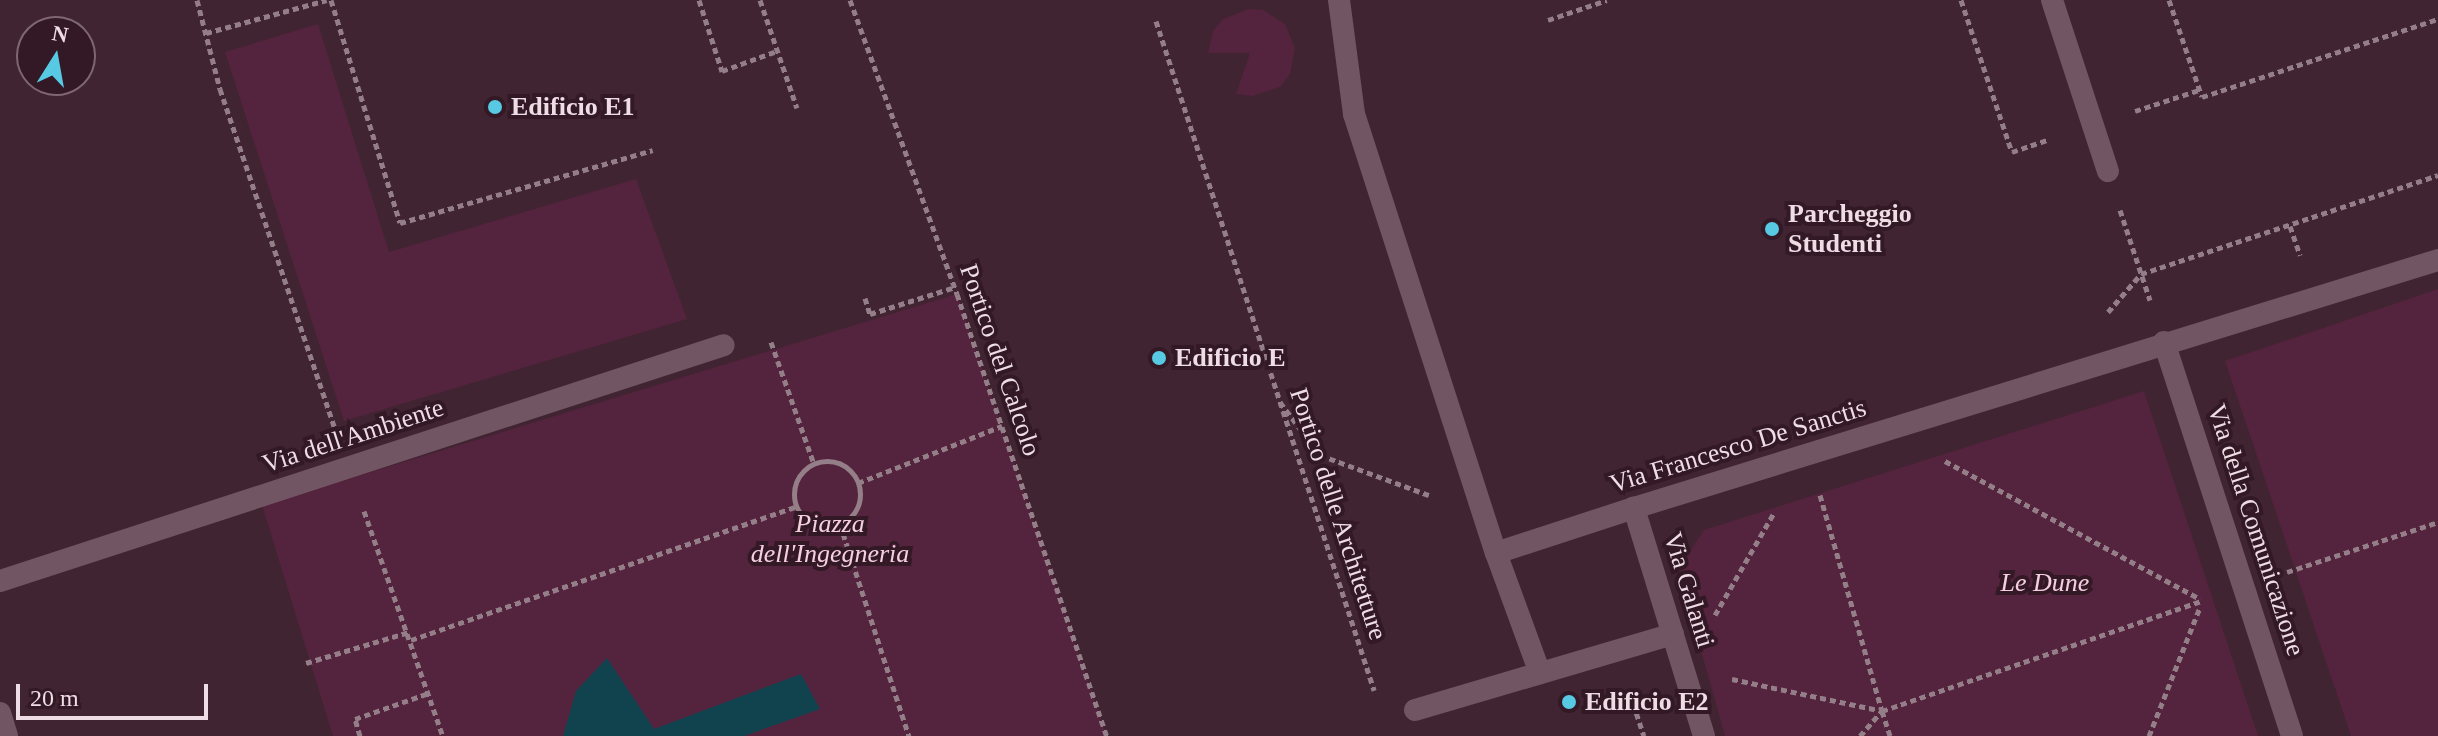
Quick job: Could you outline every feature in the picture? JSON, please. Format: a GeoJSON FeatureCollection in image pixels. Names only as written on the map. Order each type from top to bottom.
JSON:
{"type":"FeatureCollection","features":[{"type":"Feature","properties":{"kind":"street"},"geometry":{"type":"LineString","coordinates":[[1339,0],[1354,114],[1496,553],[1540,673]]}},
{"type":"Feature","properties":{"kind":"street"},"geometry":{"type":"LineString","coordinates":[[2052,0],[2108,171]]}},
{"type":"Feature","properties":{"kind":"street","name":"Via Francesco De Sanctis"},"geometry":{"type":"LineString","coordinates":[[1496,553],[2164,342],[2438,260]]}},
{"type":"Feature","properties":{"kind":"street","name":"Via della Comunicazione"},"geometry":{"type":"LineString","coordinates":[[2164,342],[2246,586],[2292,736]]}},
{"type":"Feature","properties":{"kind":"street","name":"Via dell'Ambiente"},"geometry":{"type":"LineString","coordinates":[[0,581],[724,345]]}},
{"type":"Feature","properties":{"kind":"street","name":"Via Galanti"},"geometry":{"type":"LineString","coordinates":[[1634,508],[1704,736]]}},
{"type":"Feature","properties":{"kind":"street"},"geometry":{"type":"LineString","coordinates":[[1415,710],[1673,634]]}},
{"type":"Feature","properties":{"kind":"street"},"geometry":{"type":"LineString","coordinates":[[0,713],[7,736]]}},
{"type":"Feature","properties":{"kind":"path"},"geometry":{"type":"LineString","coordinates":[[197,0],[220,89],[443,736]]}},
{"type":"Feature","properties":{"kind":"path"},"geometry":{"type":"LineString","coordinates":[[206,33],[329,0],[400,223],[653,150]]}},
{"type":"Feature","properties":{"kind":"path"},"geometry":{"type":"LineString","coordinates":[[699,0],[722,71],[777,51]]}},
{"type":"Feature","properties":{"kind":"path"},"geometry":{"type":"LineString","coordinates":[[760,0],[797,108]]}},
{"type":"Feature","properties":{"kind":"path","name":"Portico del Calcolo"},"geometry":{"type":"LineString","coordinates":[[850,0],[955,287],[1107,736]]}},
{"type":"Feature","properties":{"kind":"path"},"geometry":{"type":"LineString","coordinates":[[1548,20],[1607,0]]}},
{"type":"Feature","properties":{"kind":"path"},"geometry":{"type":"LineString","coordinates":[[2169,0],[2202,97],[2438,19]]}},
{"type":"Feature","properties":{"kind":"path","name":"Portico delle Architetture"},"geometry":{"type":"LineString","coordinates":[[1156,21],[1381,713],[1415,710]]}},
{"type":"Feature","properties":{"kind":"path"},"geometry":{"type":"LineString","coordinates":[[2108,171],[2164,342]]}},
{"type":"Feature","properties":{"kind":"path"},"geometry":{"type":"LineString","coordinates":[[2093,317],[2108,312],[2141,274],[2438,175]]}},
{"type":"Feature","properties":{"kind":"path"},"geometry":{"type":"LineString","coordinates":[[865,298],[870,314],[955,287]]}},
{"type":"Feature","properties":{"kind":"path"},"geometry":{"type":"LineString","coordinates":[[766,330],[814,464]]}},
{"type":"Feature","properties":{"kind":"path"},"geometry":{"type":"LineString","coordinates":[[1280,402],[1320,455],[1383,482],[1482,510]]}},
{"type":"Feature","properties":{"kind":"path"},"geometry":{"type":"LineString","coordinates":[[858,483],[1002,426]]}},
{"type":"Feature","properties":{"kind":"path"},"geometry":{"type":"LineString","coordinates":[[1886,429],[2203,601]]}},
{"type":"Feature","properties":{"kind":"path"},"geometry":{"type":"LineString","coordinates":[[1808,453],[1685,669],[1882,711]]}},
{"type":"Feature","properties":{"kind":"path"},"geometry":{"type":"LineString","coordinates":[[1808,453],[1890,736]]}},
{"type":"Feature","properties":{"kind":"path"},"geometry":{"type":"LineString","coordinates":[[814,464],[844,466],[858,483],[858,506],[840,524],[811,523],[797,506],[799,477],[814,464]]}},
{"type":"Feature","properties":{"kind":"path"},"geometry":{"type":"LineString","coordinates":[[411,640],[797,506]]}},
{"type":"Feature","properties":{"kind":"path"},"geometry":{"type":"LineString","coordinates":[[1860,736],[1882,711],[2438,522]]}},
{"type":"Feature","properties":{"kind":"path"},"geometry":{"type":"LineString","coordinates":[[840,524],[909,736]]}},
{"type":"Feature","properties":{"kind":"path"},"geometry":{"type":"LineString","coordinates":[[2149,736],[2203,601]]}},
{"type":"Feature","properties":{"kind":"path"},"geometry":{"type":"LineString","coordinates":[[306,663],[409,632]]}},
{"type":"Feature","properties":{"kind":"path"},"geometry":{"type":"LineString","coordinates":[[360,736],[355,719],[429,693]]}},
{"type":"Feature","properties":{"kind":"shaded area"},"geometry":{"type":"Polygon","coordinates":[[[0,0],[2438,0],[2438,736],[0,736],[0,0]]]}},
{"type":"Feature","properties":{"kind":"green space"},"geometry":{"type":"Polygon","coordinates":[[[1249,9],[1263,10],[1285,24],[1295,48],[1290,74],[1280,87],[1252,96],[1236,94],[1250,53],[1208,53],[1213,31],[1223,19],[1249,9]]]}},
{"type":"Feature","properties":{"kind":"green space"},"geometry":{"type":"Polygon","coordinates":[[[318,24],[389,252],[636,179],[687,319],[344,421],[225,52],[318,24]]]}},
{"type":"Feature","properties":{"kind":"green space"},"geometry":{"type":"Polygon","coordinates":[[[2438,289],[2438,736],[2351,736],[2225,361],[2438,289]]]}},
{"type":"Feature","properties":{"kind":"green space","name":"Piazza dell'Ingegneria"},"geometry":{"type":"Polygon","coordinates":[[[957,294],[1107,736],[333,736],[262,505],[957,294]]]}},
{"type":"Feature","properties":{"kind":"green space","name":"Le Dune"},"geometry":{"type":"Polygon","coordinates":[[[2144,391],[2258,736],[1725,736],[1682,583],[1683,562],[1704,530],[2144,391]]]}},
{"type":"Feature","properties":{"kind":"water"},"geometry":{"type":"Polygon","coordinates":[[[607,658],[654,729],[801,674],[820,709],[744,736],[563,736],[576,691],[607,658]]]}},
{"type":"Feature","properties":{"kind":"place","name":"Edificio E1"},"geometry":{"type":"Point","coordinates":[495,107]}},
{"type":"Feature","properties":{"kind":"place","name":"Parcheggio Studenti"},"geometry":{"type":"Point","coordinates":[1772,229]}},
{"type":"Feature","properties":{"kind":"place","name":"Edificio E"},"geometry":{"type":"Point","coordinates":[1159,358]}},
{"type":"Feature","properties":{"kind":"place","name":"Edificio E2"},"geometry":{"type":"Point","coordinates":[1569,702]}}]}
